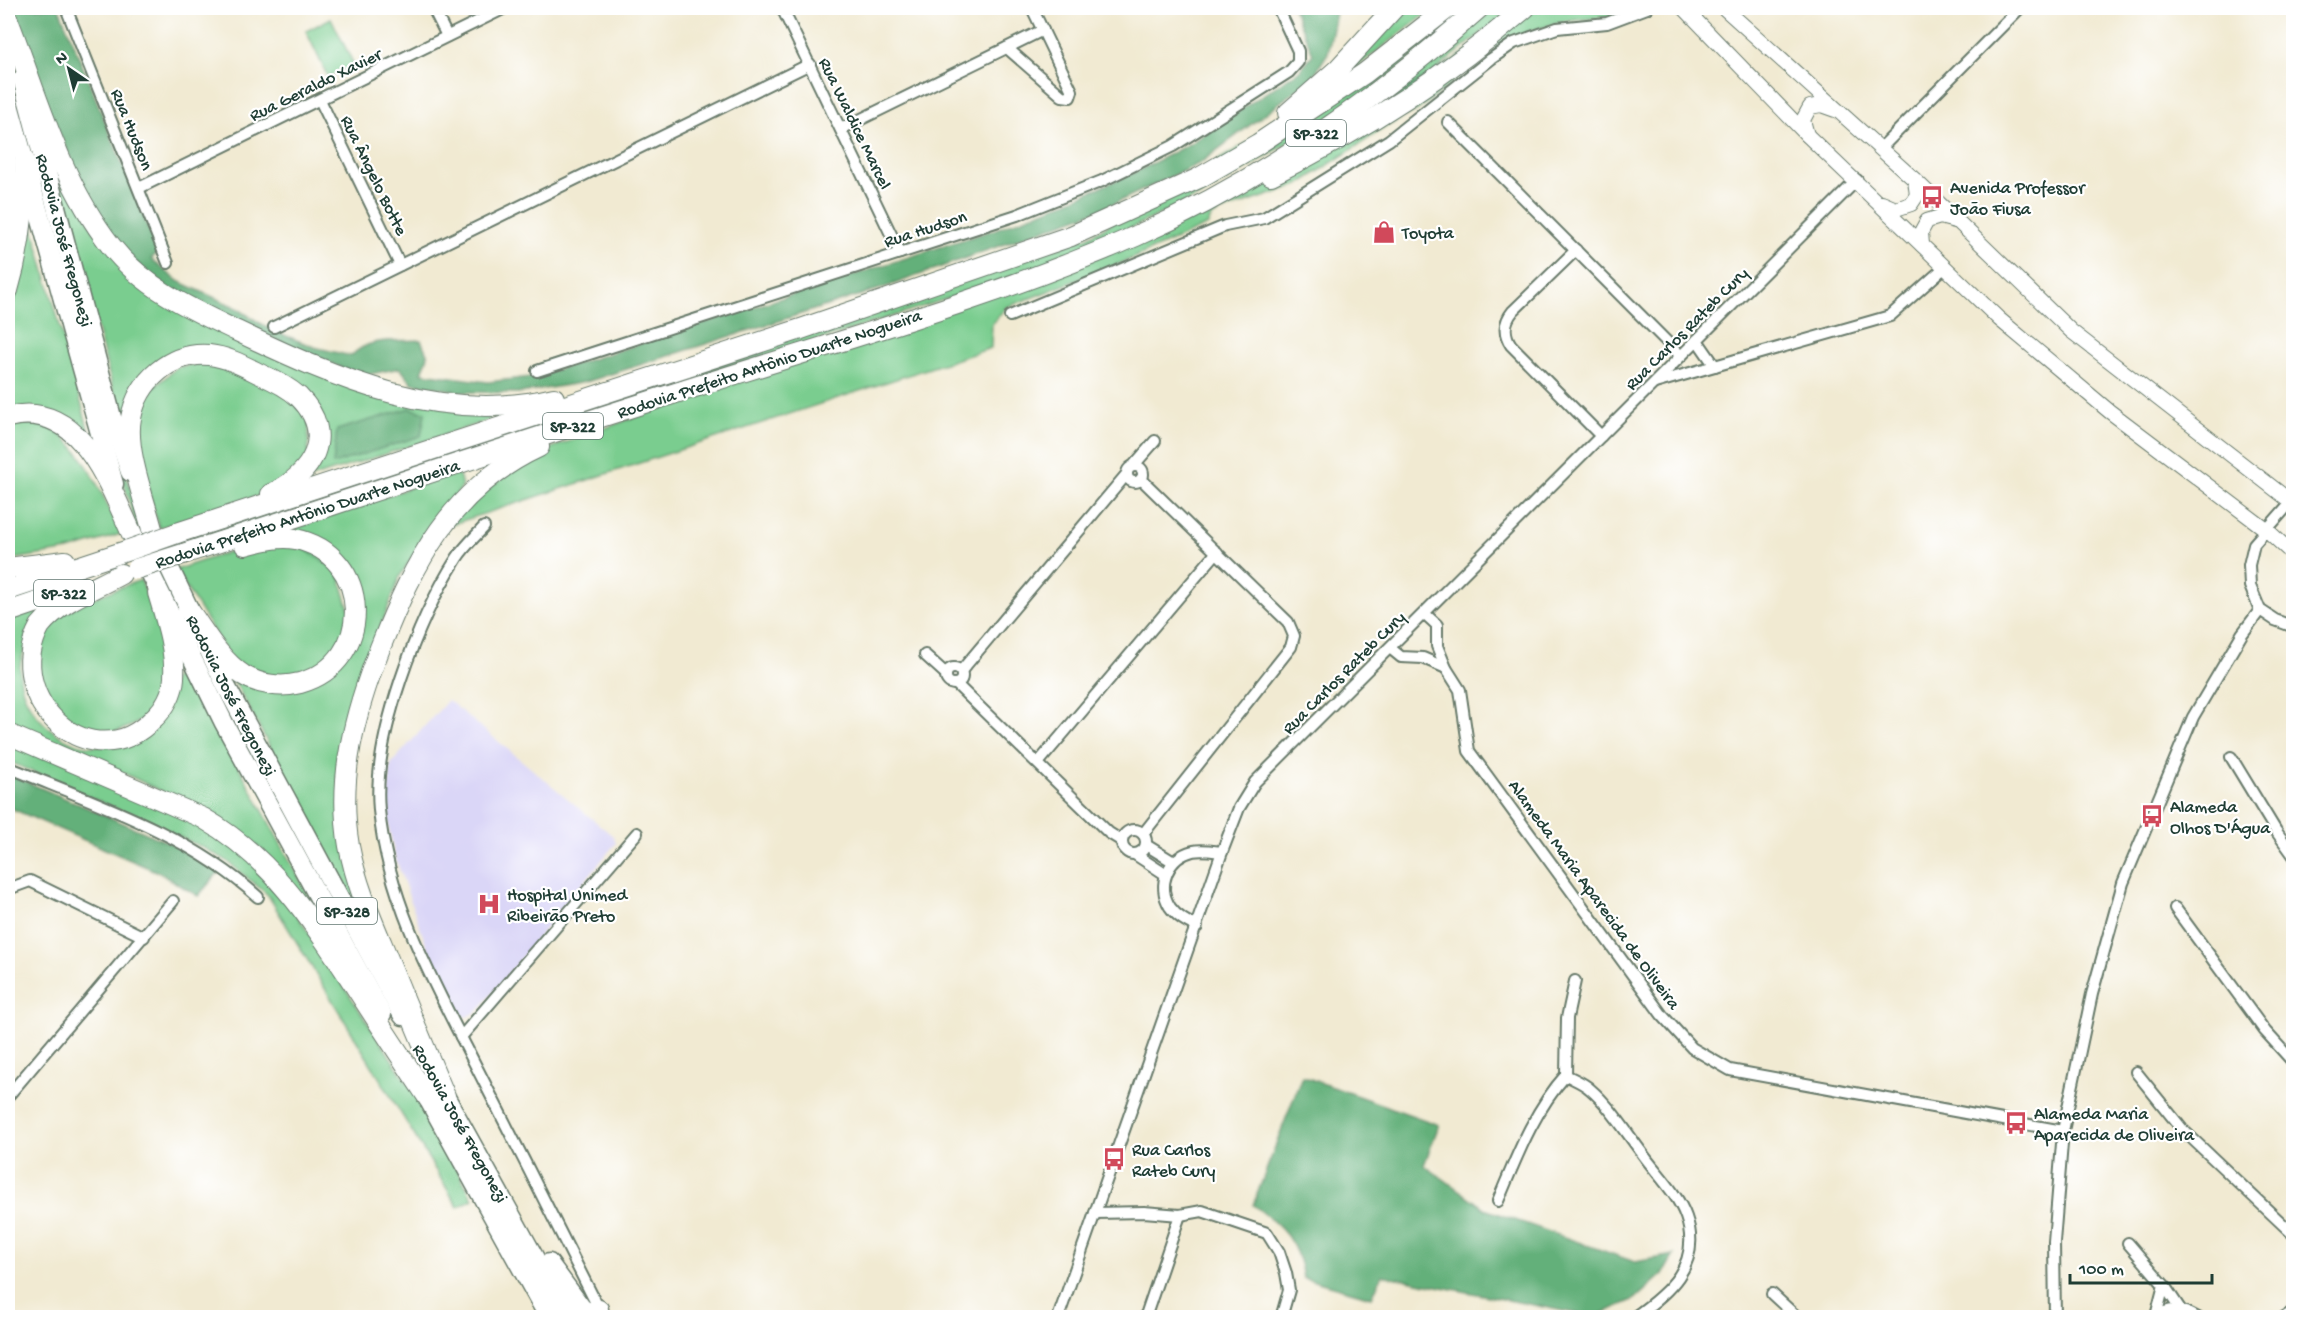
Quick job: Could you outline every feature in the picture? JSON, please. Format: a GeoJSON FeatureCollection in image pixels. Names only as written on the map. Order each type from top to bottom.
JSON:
{"type":"FeatureCollection","features":[{"type":"Feature","properties":{"kind":"highway"},"geometry":{"type":"LineString","coordinates":[[1199,178],[1308,96],[1364,44],[1394,8]]}},
{"type":"Feature","properties":{"kind":"highway","name":"Rodovia Prefeito Antônio Duarte Nogueira"},"geometry":{"type":"LineString","coordinates":[[8,590],[126,546],[201,526],[1071,236],[1199,178],[1320,105],[1375,66],[1448,8]]}},
{"type":"Feature","properties":{"kind":"highway","name":"Rodovia Prefeito Antônio Duarte Nogueira"},"geometry":{"type":"LineString","coordinates":[[8,612],[1023,280],[1137,235],[1210,198],[1325,128],[1424,56],[1479,8]]}},
{"type":"Feature","properties":{"kind":"highway"},"geometry":{"type":"LineString","coordinates":[[1137,235],[1275,173],[1375,118],[1460,61],[1525,8]]}},
{"type":"Feature","properties":{"kind":"highway"},"geometry":{"type":"LineString","coordinates":[[8,20],[55,147],[83,205],[112,248],[130,266],[164,294],[184,305],[342,379],[429,402],[465,406],[534,403],[662,373]]}},
{"type":"Feature","properties":{"kind":"highway","name":"Rodovia José Fregonezi"},"geometry":{"type":"LineString","coordinates":[[8,26],[119,442],[152,530],[225,686],[549,1317]]}},
{"type":"Feature","properties":{"kind":"highway","name":"Rodovia José Fregonezi"},"geometry":{"type":"LineString","coordinates":[[8,101],[111,476],[126,546],[158,593],[230,734],[437,1098],[510,1211],[568,1317]]}},
{"type":"Feature","properties":{"kind":"highway"},"geometry":{"type":"LineString","coordinates":[[8,290],[21,236],[25,204],[24,160]]}},
{"type":"Feature","properties":{"kind":"highway"},"geometry":{"type":"LineString","coordinates":[[152,530],[131,439],[133,411],[144,387],[160,369],[182,358],[207,355],[236,362],[294,393],[313,417],[317,443],[309,465],[291,483],[201,526]]}},
{"type":"Feature","properties":{"kind":"highway"},"geometry":{"type":"LineString","coordinates":[[437,1098],[362,896],[350,847],[344,797],[346,770],[364,693],[402,593],[415,567],[444,523],[462,503],[522,455],[672,394]]}},
{"type":"Feature","properties":{"kind":"highway"},"geometry":{"type":"LineString","coordinates":[[8,417],[38,416],[54,420],[74,433],[101,468],[126,546],[8,568]]}},
{"type":"Feature","properties":{"kind":"highway"},"geometry":{"type":"LineString","coordinates":[[183,554],[214,552],[285,538],[303,542],[326,552],[343,570],[353,592],[356,611],[348,646],[331,667],[305,682],[277,686],[251,679],[233,667],[188,609]]}},
{"type":"Feature","properties":{"kind":"highway"},"geometry":{"type":"LineString","coordinates":[[128,572],[54,613],[41,625],[32,640],[25,673],[30,696],[43,716],[63,732],[87,741],[124,738],[145,727],[164,707],[172,687],[174,664],[158,593]]}},
{"type":"Feature","properties":{"kind":"highway"},"geometry":{"type":"LineString","coordinates":[[8,734],[203,818],[224,830],[262,861],[278,877],[327,943],[437,1098]]}},
{"type":"Feature","properties":{"kind":"highway"},"geometry":{"type":"LineString","coordinates":[[510,1211],[582,1308],[588,1312],[599,1309]]}},
{"type":"Feature","properties":{"kind":"street","name":"Rua Hudson"},"geometry":{"type":"LineString","coordinates":[[66,8],[168,263]]}},
{"type":"Feature","properties":{"kind":"street"},"geometry":{"type":"LineString","coordinates":[[433,8],[447,36]]}},
{"type":"Feature","properties":{"kind":"street","name":"Rua Geraldo Xavier"},"geometry":{"type":"LineString","coordinates":[[139,188],[505,8]]}},
{"type":"Feature","properties":{"kind":"street","name":"Rua Waldice Marcel"},"geometry":{"type":"LineString","coordinates":[[782,8],[900,253]]}},
{"type":"Feature","properties":{"kind":"street"},"geometry":{"type":"LineString","coordinates":[[1007,48],[1062,96],[1070,97],[1072,91],[1032,8]]}},
{"type":"Feature","properties":{"kind":"street","name":"Rua Hudson"},"geometry":{"type":"LineString","coordinates":[[537,371],[1017,215],[1102,181],[1173,146],[1289,72],[1298,62],[1298,51],[1278,8]]}},
{"type":"Feature","properties":{"kind":"street"},"geometry":{"type":"LineString","coordinates":[[1617,19],[1631,8]]}},
{"type":"Feature","properties":{"kind":"street"},"geometry":{"type":"LineString","coordinates":[[1010,316],[1225,226],[1264,218],[1303,196],[1389,140],[1491,58],[1514,43],[1557,28],[1595,25],[1647,8]]}},
{"type":"Feature","properties":{"kind":"street"},"geometry":{"type":"LineString","coordinates":[[1684,8],[1807,135],[1857,180],[1999,318],[2109,411],[2268,531],[2294,555]]}},
{"type":"Feature","properties":{"kind":"street"},"geometry":{"type":"LineString","coordinates":[[1724,8],[1881,148],[2071,331],[2292,503],[2254,544],[2248,565],[2250,586],[2260,610],[2275,620],[2294,627]]}},
{"type":"Feature","properties":{"kind":"street"},"geometry":{"type":"LineString","coordinates":[[1881,148],[2020,8]]}},
{"type":"Feature","properties":{"kind":"street"},"geometry":{"type":"LineString","coordinates":[[841,129],[1043,30]]}},
{"type":"Feature","properties":{"kind":"street"},"geometry":{"type":"LineString","coordinates":[[274,327],[810,64]]}},
{"type":"Feature","properties":{"kind":"street","name":"Rua Ângelo Botte"},"geometry":{"type":"LineString","coordinates":[[320,100],[400,265]]}},
{"type":"Feature","properties":{"kind":"street"},"geometry":{"type":"LineString","coordinates":[[1807,135],[1803,120],[1810,107],[1821,105],[1843,113]]}},
{"type":"Feature","properties":{"kind":"street"},"geometry":{"type":"LineString","coordinates":[[1448,122],[1681,356]]}},
{"type":"Feature","properties":{"kind":"street","name":"Rua Carlos Rateb Cury"},"geometry":{"type":"LineString","coordinates":[[1058,1317],[1222,852],[1239,808],[1255,782],[1857,180]]}},
{"type":"Feature","properties":{"kind":"street"},"geometry":{"type":"LineString","coordinates":[[1878,201],[1896,209],[1911,204],[1917,195],[1915,180]]}},
{"type":"Feature","properties":{"kind":"street"},"geometry":{"type":"LineString","coordinates":[[1922,245],[1921,232],[1927,221],[1940,217],[1957,222]]}},
{"type":"Feature","properties":{"kind":"street"},"geometry":{"type":"LineString","coordinates":[[1576,250],[1510,315],[1505,331],[1511,345],[1601,436]]}},
{"type":"Feature","properties":{"kind":"street"},"geometry":{"type":"LineString","coordinates":[[1653,384],[1890,316],[1945,267]]}},
{"type":"Feature","properties":{"kind":"street"},"geometry":{"type":"LineString","coordinates":[[1697,340],[1715,366]]}},
{"type":"Feature","properties":{"kind":"street"},"geometry":{"type":"LineString","coordinates":[[956,684],[962,679],[961,671],[1126,475],[1129,468],[1155,441]]}},
{"type":"Feature","properties":{"kind":"street"},"geometry":{"type":"LineString","coordinates":[[1134,465],[1143,471],[1141,479]]}},
{"type":"Feature","properties":{"kind":"street"},"geometry":{"type":"LineString","coordinates":[[1126,475],[1131,482],[1141,479]]}},
{"type":"Feature","properties":{"kind":"street"},"geometry":{"type":"LineString","coordinates":[[1141,479],[1288,622],[1294,636],[1291,647],[1143,834]]}},
{"type":"Feature","properties":{"kind":"street"},"geometry":{"type":"LineString","coordinates":[[484,527],[458,557],[428,613],[402,678],[380,754],[379,807],[389,869],[419,953],[599,1309]]}},
{"type":"Feature","properties":{"kind":"street"},"geometry":{"type":"LineString","coordinates":[[1039,762],[1217,552]]}},
{"type":"Feature","properties":{"kind":"street"},"geometry":{"type":"LineString","coordinates":[[2055,1317],[2054,1242],[2063,1131],[2092,994],[2123,883],[2193,717],[2242,634],[2260,610]]}},
{"type":"Feature","properties":{"kind":"street","name":"Alameda Maria Aparecida de Oliveira"},"geometry":{"type":"LineString","coordinates":[[1425,614],[1437,625],[1437,646],[1446,668],[1460,690],[1469,751],[1662,1015],[1692,1048],[1730,1070],[2063,1131]]}},
{"type":"Feature","properties":{"kind":"street"},"geometry":{"type":"LineString","coordinates":[[1423,657],[1437,646]]}},
{"type":"Feature","properties":{"kind":"street"},"geometry":{"type":"LineString","coordinates":[[1390,648],[1401,657],[1423,657],[1446,668]]}},
{"type":"Feature","properties":{"kind":"street"},"geometry":{"type":"LineString","coordinates":[[925,655],[946,674],[948,682],[956,684],[1039,762],[1109,833],[1122,841],[1126,851],[1165,874]]}},
{"type":"Feature","properties":{"kind":"street"},"geometry":{"type":"LineString","coordinates":[[946,674],[951,668],[961,671]]}},
{"type":"Feature","properties":{"kind":"street"},"geometry":{"type":"LineString","coordinates":[[2231,756],[2276,831],[2294,856]]}},
{"type":"Feature","properties":{"kind":"street"},"geometry":{"type":"LineString","coordinates":[[8,767],[191,847],[218,864],[258,897]]}},
{"type":"Feature","properties":{"kind":"street"},"geometry":{"type":"LineString","coordinates":[[1122,841],[1125,834],[1132,831],[1143,834]]}},
{"type":"Feature","properties":{"kind":"street"},"geometry":{"type":"LineString","coordinates":[[461,1037],[637,833]]}},
{"type":"Feature","properties":{"kind":"street"},"geometry":{"type":"LineString","coordinates":[[1136,855],[1143,851],[1146,845],[1143,834]]}},
{"type":"Feature","properties":{"kind":"street"},"geometry":{"type":"LineString","coordinates":[[1146,845],[1172,861]]}},
{"type":"Feature","properties":{"kind":"street"},"geometry":{"type":"LineString","coordinates":[[1197,927],[1179,917],[1169,906],[1165,891],[1165,874],[1172,861],[1195,850],[1222,852]]}},
{"type":"Feature","properties":{"kind":"street"},"geometry":{"type":"LineString","coordinates":[[8,891],[10,888],[30,881],[144,937]]}},
{"type":"Feature","properties":{"kind":"street"},"geometry":{"type":"LineString","coordinates":[[8,1096],[173,901]]}},
{"type":"Feature","properties":{"kind":"street"},"geometry":{"type":"LineString","coordinates":[[2175,908],[2265,1030],[2294,1063]]}},
{"type":"Feature","properties":{"kind":"street"},"geometry":{"type":"LineString","coordinates":[[1498,1201],[1533,1119],[1548,1095],[1566,1076],[1567,1018],[1575,981]]}},
{"type":"Feature","properties":{"kind":"street"},"geometry":{"type":"LineString","coordinates":[[2136,1072],[2182,1129],[2294,1235]]}},
{"type":"Feature","properties":{"kind":"street"},"geometry":{"type":"LineString","coordinates":[[1566,1076],[1589,1088],[1619,1122],[1686,1217],[1690,1240],[1685,1264],[1675,1284],[1660,1299],[1633,1317]]}},
{"type":"Feature","properties":{"kind":"street"},"geometry":{"type":"LineString","coordinates":[[1095,1213],[1144,1212],[1180,1215],[1202,1211],[1267,1233],[1280,1252],[1289,1290],[1281,1317]]}},
{"type":"Feature","properties":{"kind":"street"},"geometry":{"type":"LineString","coordinates":[[1145,1317],[1180,1215]]}},
{"type":"Feature","properties":{"kind":"street"},"geometry":{"type":"LineString","coordinates":[[2128,1243],[2164,1285],[2180,1309]]}},
{"type":"Feature","properties":{"kind":"street"},"geometry":{"type":"LineString","coordinates":[[2155,1317],[2164,1285]]}},
{"type":"Feature","properties":{"kind":"street"},"geometry":{"type":"LineString","coordinates":[[1772,1294],[1798,1317]]}},
{"type":"Feature","properties":{"kind":"street"},"geometry":{"type":"LineString","coordinates":[[2155,1317],[2166,1311],[2180,1309],[2198,1317]]}},
{"type":"Feature","properties":{"kind":"street"},"geometry":{"type":"LineString","coordinates":[[2283,1317],[2294,1311]]}},
{"type":"Feature","properties":{"kind":"shaded area","name":"Hospital Unimed Ribeirão Preto"},"geometry":{"type":"Polygon","coordinates":[[[448,700],[613,836],[616,843],[477,1012],[466,1017],[457,1014],[428,950],[395,857],[389,829],[388,793],[391,764],[448,700]]]}},
{"type":"Feature","properties":{"kind":"green space"},"geometry":{"type":"Polygon","coordinates":[[[12,8],[59,8],[158,252],[151,259],[178,281],[235,307],[269,329],[314,347],[351,356],[367,345],[375,343],[421,340],[428,356],[422,373],[488,382],[531,377],[592,359],[996,229],[1138,171],[1189,144],[1300,70],[1313,54],[1293,8],[1337,8],[1328,53],[1312,78],[1200,163],[1109,206],[886,287],[586,382],[520,393],[462,392],[412,383],[400,368],[361,376],[165,292],[103,228],[39,90],[12,8]]]}},
{"type":"Feature","properties":{"kind":"green space"},"geometry":{"type":"Polygon","coordinates":[[[1400,8],[1434,8],[1319,95],[1400,8]]]}},
{"type":"Feature","properties":{"kind":"green space"},"geometry":{"type":"Polygon","coordinates":[[[1459,8],[1473,8],[1364,96],[1210,191],[1051,265],[191,543],[190,538],[1088,237],[1421,40],[1459,8]]]}},
{"type":"Feature","properties":{"kind":"green space"},"geometry":{"type":"Polygon","coordinates":[[[1495,8],[1513,8],[1429,75],[1313,147],[1401,87],[1495,8]]]}},
{"type":"Feature","properties":{"kind":"green space"},"geometry":{"type":"Polygon","coordinates":[[[1533,8],[1626,8],[1610,17],[1566,21],[1527,32],[1493,50],[1419,109],[1387,126],[1298,185],[1220,212],[1211,217],[1208,225],[1124,262],[1007,307],[992,323],[991,348],[447,526],[466,504],[540,452],[1217,204],[1271,179],[1533,8]]]}},
{"type":"Feature","properties":{"kind":"green space"},"geometry":{"type":"Polygon","coordinates":[[[331,18],[354,65],[328,77],[306,31],[331,18]]]}},
{"type":"Feature","properties":{"kind":"green space"},"geometry":{"type":"Polygon","coordinates":[[[8,41],[107,422],[146,533],[139,536],[8,78],[8,41]]]}},
{"type":"Feature","properties":{"kind":"green space"},"geometry":{"type":"Polygon","coordinates":[[[8,120],[21,168],[8,272],[8,120]]]}},
{"type":"Feature","properties":{"kind":"green space"},"geometry":{"type":"Polygon","coordinates":[[[46,136],[94,231],[266,348],[488,412],[490,420],[308,479],[318,419],[238,359],[172,358],[125,434],[46,136]]]}},
{"type":"Feature","properties":{"kind":"green space"},"geometry":{"type":"Polygon","coordinates":[[[31,221],[93,446],[8,411],[8,319],[17,291],[31,221]]]}},
{"type":"Feature","properties":{"kind":"green space"},"geometry":{"type":"Polygon","coordinates":[[[206,363],[224,366],[287,394],[309,420],[308,458],[270,492],[159,528],[134,440],[145,396],[177,367],[206,363]]]}},
{"type":"Feature","properties":{"kind":"green space"},"geometry":{"type":"Polygon","coordinates":[[[410,408],[425,413],[421,436],[333,464],[337,430],[410,408]]]}},
{"type":"Feature","properties":{"kind":"green space"},"geometry":{"type":"Polygon","coordinates":[[[21,422],[49,428],[73,446],[92,475],[121,534],[69,550],[8,560],[8,425],[21,422]]]}},
{"type":"Feature","properties":{"kind":"green space"},"geometry":{"type":"Polygon","coordinates":[[[455,472],[460,477],[462,487],[427,533],[400,576],[353,699],[343,733],[337,776],[364,921],[224,662],[251,685],[330,672],[361,595],[285,531],[455,472]]]}},
{"type":"Feature","properties":{"kind":"green space"},"geometry":{"type":"Polygon","coordinates":[[[297,544],[338,572],[352,619],[324,668],[281,682],[232,661],[175,570],[238,549],[297,544]]]}},
{"type":"Feature","properties":{"kind":"green space"},"geometry":{"type":"Polygon","coordinates":[[[141,580],[160,638],[164,659],[164,678],[160,696],[150,712],[133,725],[107,733],[97,734],[86,731],[41,702],[37,645],[43,633],[66,612],[97,596],[141,580]]]}},
{"type":"Feature","properties":{"kind":"green space"},"geometry":{"type":"Polygon","coordinates":[[[49,605],[23,654],[20,669],[25,697],[43,722],[67,740],[81,745],[101,746],[135,740],[183,664],[315,907],[314,912],[262,850],[242,833],[221,820],[105,764],[8,726],[8,620],[49,605]]]}},
{"type":"Feature","properties":{"kind":"green space"},"geometry":{"type":"Polygon","coordinates":[[[8,738],[173,807],[266,868],[422,1105],[473,1199],[458,1207],[268,895],[226,860],[200,846],[8,761],[8,738]]]}},
{"type":"Feature","properties":{"kind":"green space"},"geometry":{"type":"Polygon","coordinates":[[[8,774],[179,847],[219,872],[198,896],[158,872],[8,807],[8,774]]]}},
{"type":"Feature","properties":{"kind":"green space"},"geometry":{"type":"Polygon","coordinates":[[[1302,1076],[1439,1125],[1424,1165],[1487,1210],[1635,1262],[1674,1255],[1663,1274],[1635,1299],[1594,1317],[1382,1275],[1372,1297],[1303,1278],[1297,1254],[1287,1236],[1253,1205],[1302,1076]]]}},
{"type":"Feature","properties":{"kind":"place","name":"Avenida Professor João Fiusa"},"geometry":{"type":"Point","coordinates":[1932,197]}},
{"type":"Feature","properties":{"kind":"place","name":"Toyota"},"geometry":{"type":"Point","coordinates":[1384,232]}},
{"type":"Feature","properties":{"kind":"place","name":"Alameda Olhos D'Água"},"geometry":{"type":"Point","coordinates":[2152,816]}},
{"type":"Feature","properties":{"kind":"place","name":"Hospital Unimed Ribeirão Preto"},"geometry":{"type":"Point","coordinates":[489,904]}},
{"type":"Feature","properties":{"kind":"place","name":"Alameda Maria Aparecida de Oliveira"},"geometry":{"type":"Point","coordinates":[2016,1123]}},
{"type":"Feature","properties":{"kind":"place","name":"Rua Carlos Rateb Cury"},"geometry":{"type":"Point","coordinates":[1114,1159]}}]}
